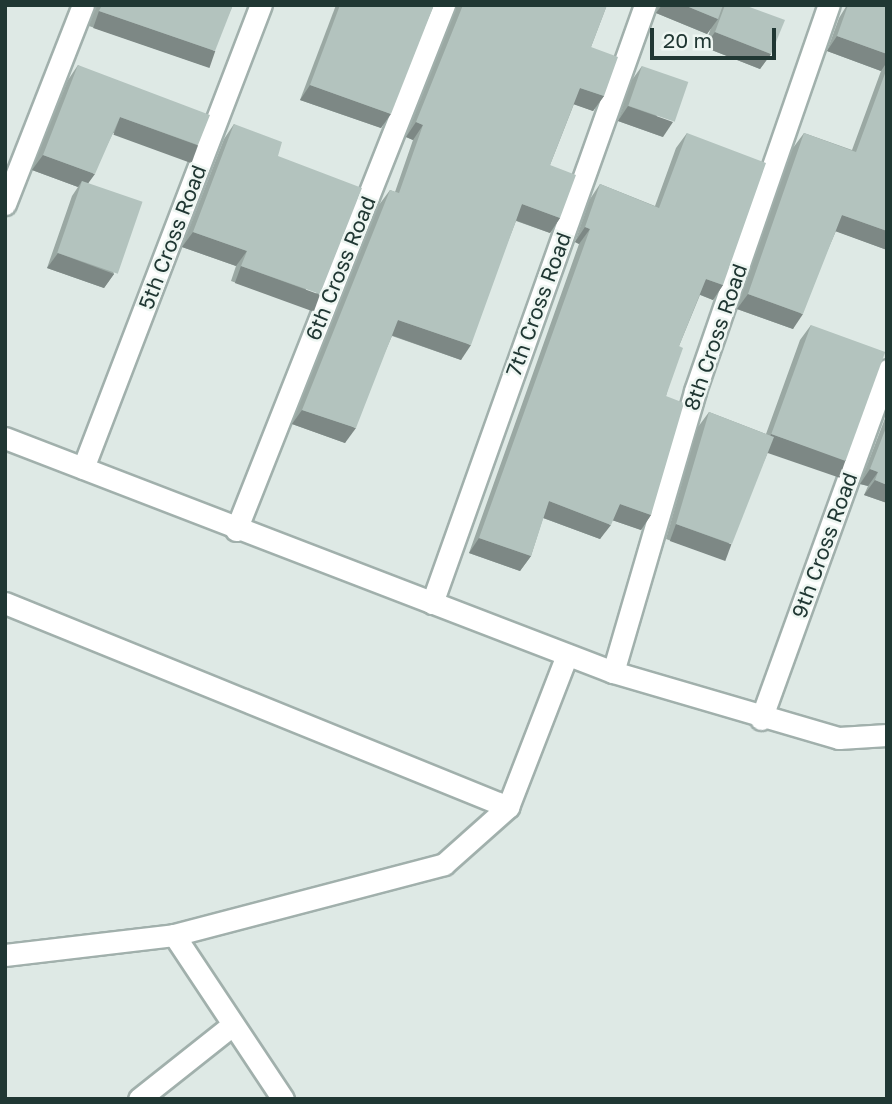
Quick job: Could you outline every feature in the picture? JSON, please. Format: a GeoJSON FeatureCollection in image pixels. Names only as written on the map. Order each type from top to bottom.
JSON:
{"type":"FeatureCollection","features":[{"type":"Feature","properties":{"kind":"street"},"geometry":{"type":"LineString","coordinates":[[5,204],[83,5]]}},
{"type":"Feature","properties":{"kind":"street","name":"5th Cross Road"},"geometry":{"type":"LineString","coordinates":[[83,468],[261,5]]}},
{"type":"Feature","properties":{"kind":"street","name":"6th Cross Road"},"geometry":{"type":"LineString","coordinates":[[236,530],[444,5]]}},
{"type":"Feature","properties":{"kind":"street","name":"7th Cross Road"},"geometry":{"type":"LineString","coordinates":[[432,603],[645,5]]}},
{"type":"Feature","properties":{"kind":"street","name":"8th Cross Road"},"geometry":{"type":"LineString","coordinates":[[613,672],[695,391],[829,5]]}},
{"type":"Feature","properties":{"kind":"street","name":"9th Cross Road"},"geometry":{"type":"LineString","coordinates":[[761,719],[887,370]]}},
{"type":"Feature","properties":{"kind":"street"},"geometry":{"type":"LineString","coordinates":[[5,438],[236,530],[613,672],[761,719],[839,738],[887,735]]}},
{"type":"Feature","properties":{"kind":"street"},"geometry":{"type":"LineString","coordinates":[[5,603],[508,807]]}},
{"type":"Feature","properties":{"kind":"street"},"geometry":{"type":"LineString","coordinates":[[5,955],[174,935],[444,864],[508,807],[566,655]]}},
{"type":"Feature","properties":{"kind":"street"},"geometry":{"type":"LineString","coordinates":[[174,935],[231,1026],[284,1099]]}},
{"type":"Feature","properties":{"kind":"street"},"geometry":{"type":"LineString","coordinates":[[139,1099],[231,1026]]}},
{"type":"Feature","properties":{"kind":"building"},"geometry":{"type":"Polygon","coordinates":[[[102,5],[233,5],[215,51],[99,11],[102,5]]]}},
{"type":"Feature","properties":{"kind":"building"},"geometry":{"type":"Polygon","coordinates":[[[340,5],[434,5],[391,114],[310,85],[340,5]]]}},
{"type":"Feature","properties":{"kind":"building"},"geometry":{"type":"Polygon","coordinates":[[[463,5],[607,5],[591,47],[618,57],[604,96],[580,88],[550,165],[576,175],[560,218],[522,204],[471,345],[398,320],[356,428],[302,410],[390,190],[399,193],[423,125],[416,122],[463,5]]]}},
{"type":"Feature","properties":{"kind":"building"},"geometry":{"type":"Polygon","coordinates":[[[684,5],[723,5],[718,19],[684,5]]]}},
{"type":"Feature","properties":{"kind":"building"},"geometry":{"type":"Polygon","coordinates":[[[725,5],[744,5],[785,20],[771,54],[715,32],[725,5]]]}},
{"type":"Feature","properties":{"kind":"building"},"geometry":{"type":"Polygon","coordinates":[[[848,5],[887,5],[887,54],[837,36],[848,5]]]}},
{"type":"Feature","properties":{"kind":"building"},"geometry":{"type":"Polygon","coordinates":[[[78,65],[210,115],[198,145],[120,117],[95,174],[43,155],[78,65]]]}},
{"type":"Feature","properties":{"kind":"building"},"geometry":{"type":"Polygon","coordinates":[[[642,66],[688,82],[675,122],[628,106],[642,66]]]}},
{"type":"Feature","properties":{"kind":"building"},"geometry":{"type":"Polygon","coordinates":[[[887,68],[887,231],[842,215],[803,314],[748,294],[804,133],[856,152],[887,68]]]}},
{"type":"Feature","properties":{"kind":"building"},"geometry":{"type":"Polygon","coordinates":[[[234,124],[282,142],[278,156],[362,188],[320,294],[241,266],[247,251],[193,232],[234,124]]]}},
{"type":"Feature","properties":{"kind":"building"},"geometry":{"type":"Polygon","coordinates":[[[687,133],[766,163],[723,285],[706,279],[679,346],[683,348],[666,396],[684,403],[651,515],[620,504],[611,525],[549,501],[531,556],[479,538],[590,229],[585,227],[600,184],[659,208],[687,133]]]}},
{"type":"Feature","properties":{"kind":"building"},"geometry":{"type":"Polygon","coordinates":[[[82,181],[143,202],[118,274],[57,253],[82,181]]]}},
{"type":"Feature","properties":{"kind":"building"},"geometry":{"type":"Polygon","coordinates":[[[811,325],[885,352],[846,461],[771,434],[811,325]]]}},
{"type":"Feature","properties":{"kind":"building"},"geometry":{"type":"Polygon","coordinates":[[[709,412],[774,437],[732,544],[676,524],[709,412]]]}},
{"type":"Feature","properties":{"kind":"building"},"geometry":{"type":"Polygon","coordinates":[[[887,425],[887,485],[875,480],[878,472],[870,469],[887,425]]]}}]}
